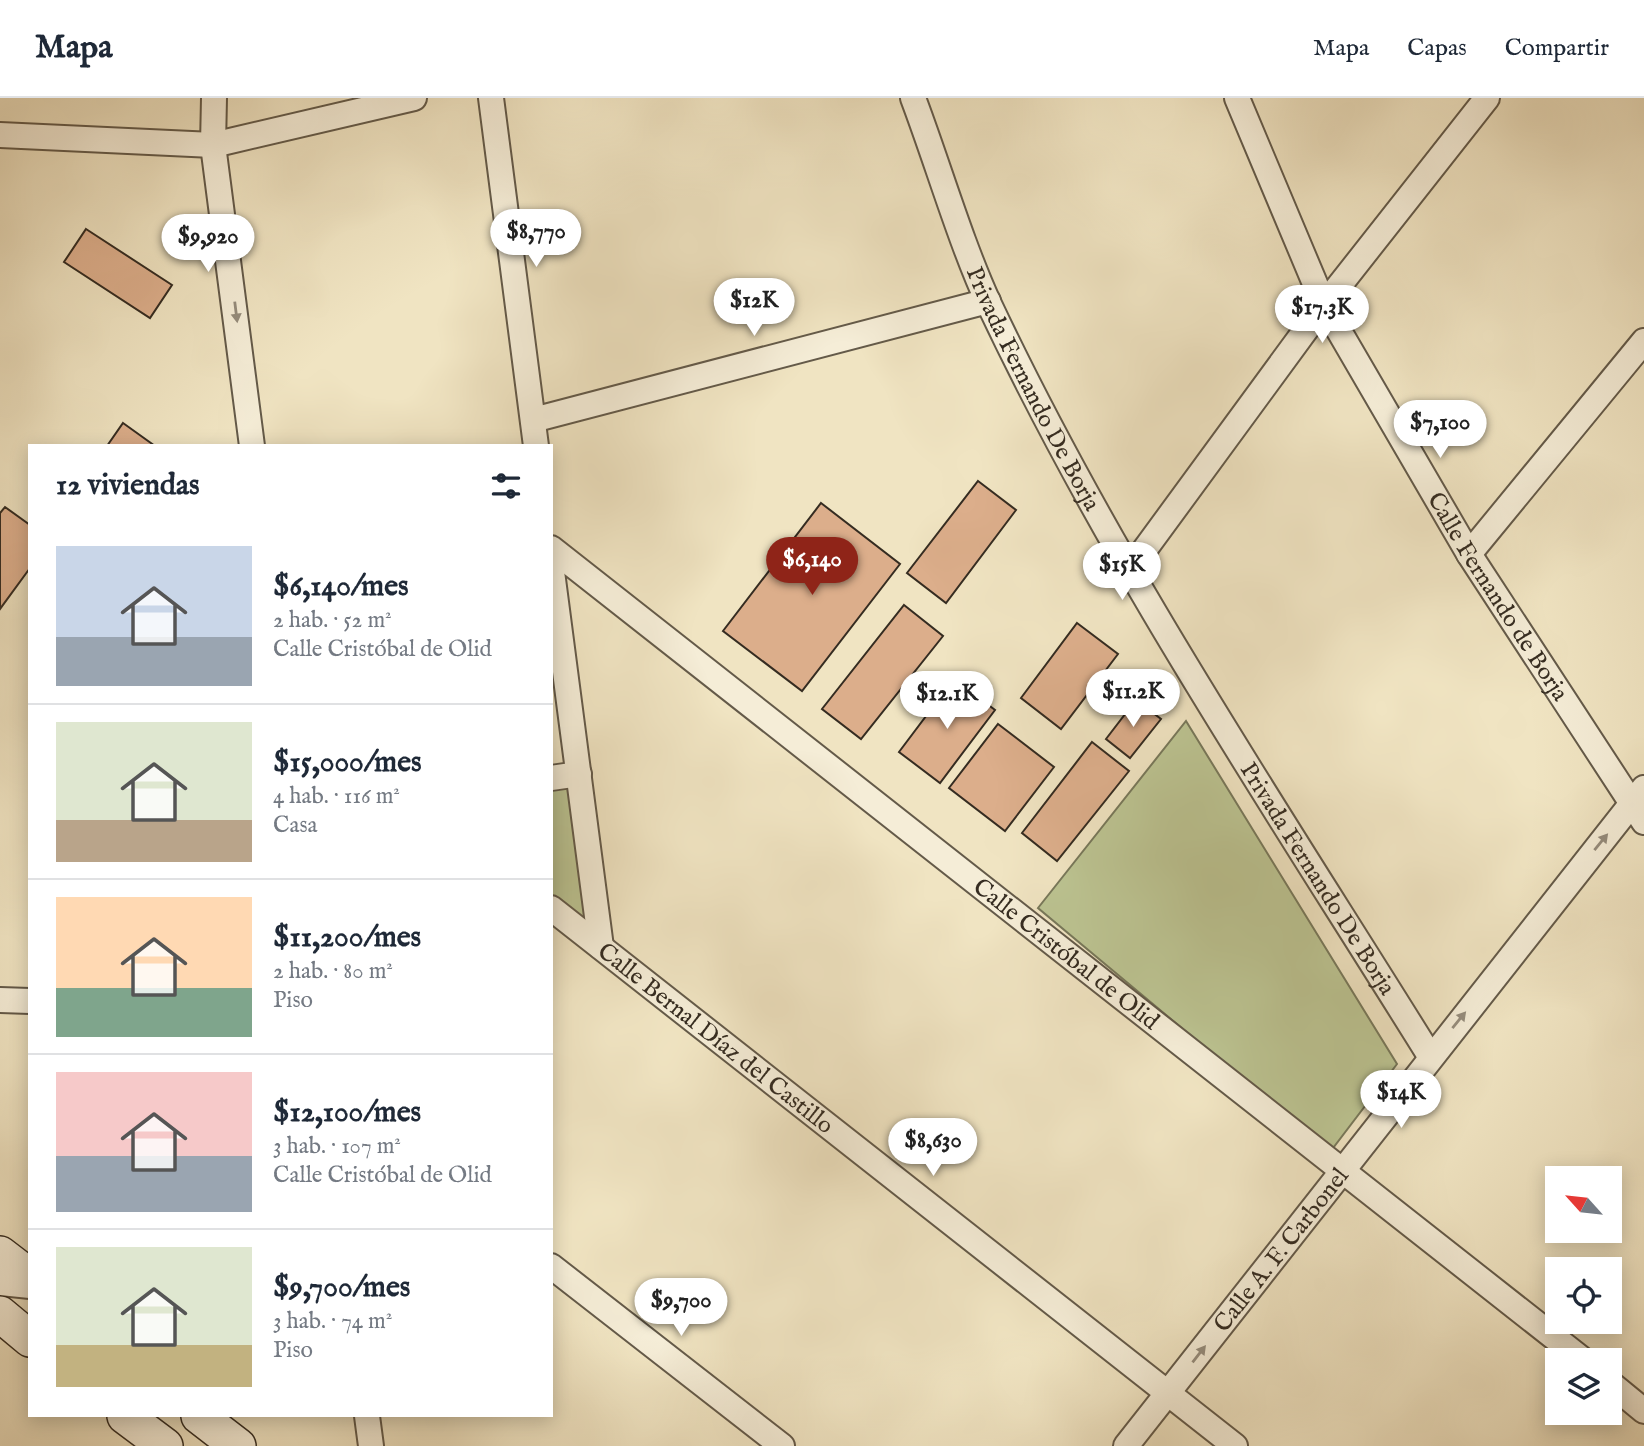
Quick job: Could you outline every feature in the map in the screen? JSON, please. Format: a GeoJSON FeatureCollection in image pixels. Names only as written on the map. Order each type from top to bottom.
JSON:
{"type":"FeatureCollection","features":[{"type":"Feature","properties":{"kind":"street"},"geometry":{"type":"LineString","coordinates":[[214,98],[213,145],[252,444]]}},
{"type":"Feature","properties":{"kind":"street"},"geometry":{"type":"LineString","coordinates":[[0,135],[213,145],[414,98]]}},
{"type":"Feature","properties":{"kind":"street"},"geometry":{"type":"LineString","coordinates":[[491,98],[536,444]]}},
{"type":"Feature","properties":{"kind":"street","name":"Privada Fernando De Borja"},"geometry":{"type":"LineString","coordinates":[[914,98],[988,301],[1061,447],[1129,571],[1430,1056]]}},
{"type":"Feature","properties":{"kind":"street","name":"Calle Fernando de Borja"},"geometry":{"type":"LineString","coordinates":[[1237,98],[1324,305],[1469,554],[1640,805]]}},
{"type":"Feature","properties":{"kind":"street"},"geometry":{"type":"LineString","coordinates":[[1129,571],[1324,305],[1487,98]]}},
{"type":"Feature","properties":{"kind":"street"},"geometry":{"type":"LineString","coordinates":[[533,420],[988,301]]}},
{"type":"Feature","properties":{"kind":"street"},"geometry":{"type":"LineString","coordinates":[[1469,554],[1644,341]]}},
{"type":"Feature","properties":{"kind":"street","name":"Calle Cristóbal de Olid"},"geometry":{"type":"LineString","coordinates":[[553,550],[1568,1348]]}},
{"type":"Feature","properties":{"kind":"street","name":"Calle Bernal Díaz del Castillo"},"geometry":{"type":"LineString","coordinates":[[553,579],[601,947],[1235,1446]]}},
{"type":"Feature","properties":{"kind":"street"},"geometry":{"type":"LineString","coordinates":[[553,778],[579,774]]}},
{"type":"Feature","properties":{"kind":"street","name":"Calle A. F. Carbonel"},"geometry":{"type":"LineString","coordinates":[[1126,1446],[1430,1056],[1640,805]]}},
{"type":"Feature","properties":{"kind":"street"},"geometry":{"type":"LineString","coordinates":[[553,910],[601,947]]}},
{"type":"Feature","properties":{"kind":"street"},"geometry":{"type":"LineString","coordinates":[[0,1000],[28,1001]]}},
{"type":"Feature","properties":{"kind":"street"},"geometry":{"type":"LineString","coordinates":[[0,1254],[28,1275]]}},
{"type":"Feature","properties":{"kind":"street"},"geometry":{"type":"LineString","coordinates":[[553,1268],[782,1446]]}},
{"type":"Feature","properties":{"kind":"street"},"geometry":{"type":"LineString","coordinates":[[0,1283],[28,1286]]}},
{"type":"Feature","properties":{"kind":"street"},"geometry":{"type":"LineString","coordinates":[[0,1314],[28,1337]]}},
{"type":"Feature","properties":{"kind":"street"},"geometry":{"type":"LineString","coordinates":[[1622,1393],[1644,1411]]}},
{"type":"Feature","properties":{"kind":"street"},"geometry":{"type":"LineString","coordinates":[[126,1417],[165,1446]]}},
{"type":"Feature","properties":{"kind":"street"},"geometry":{"type":"LineString","coordinates":[[200,1417],[238,1446]]}},
{"type":"Feature","properties":{"kind":"street"},"geometry":{"type":"LineString","coordinates":[[367,1417],[371,1446]]}},
{"type":"Feature","properties":{"kind":"green space"},"geometry":{"type":"Polygon","coordinates":[[[1186,721],[1397,1064],[1330,1152],[1038,908],[1186,721]]]}},
{"type":"Feature","properties":{"kind":"green space"},"geometry":{"type":"Polygon","coordinates":[[[579,774],[601,947],[553,910],[553,778],[579,774]]]}},
{"type":"Feature","properties":{"kind":"building"},"geometry":{"type":"Polygon","coordinates":[[[86,229],[172,285],[150,318],[64,262],[86,229]]]}},
{"type":"Feature","properties":{"kind":"building"},"geometry":{"type":"Polygon","coordinates":[[[123,423],[152,444],[108,444],[123,423]]]}},
{"type":"Feature","properties":{"kind":"building"},"geometry":{"type":"Polygon","coordinates":[[[978,481],[1016,510],[946,603],[907,573],[978,481]]]}},
{"type":"Feature","properties":{"kind":"building"},"geometry":{"type":"Polygon","coordinates":[[[821,503],[900,564],[802,691],[723,631],[821,503]]]}},
{"type":"Feature","properties":{"kind":"building"},"geometry":{"type":"Polygon","coordinates":[[[5,507],[28,524],[28,571],[0,609],[0,513],[5,507]]]}},
{"type":"Feature","properties":{"kind":"building"},"geometry":{"type":"Polygon","coordinates":[[[904,605],[943,636],[861,739],[822,709],[904,605]]]}},
{"type":"Feature","properties":{"kind":"building"},"geometry":{"type":"Polygon","coordinates":[[[1077,623],[1118,654],[1061,729],[1021,698],[1077,623]]]}},
{"type":"Feature","properties":{"kind":"building"},"geometry":{"type":"Polygon","coordinates":[[[954,679],[995,710],[940,783],[899,752],[954,679]]]}},
{"type":"Feature","properties":{"kind":"building"},"geometry":{"type":"Polygon","coordinates":[[[1136,700],[1161,719],[1130,758],[1106,739],[1136,700]]]}},
{"type":"Feature","properties":{"kind":"building"},"geometry":{"type":"Polygon","coordinates":[[[998,724],[1054,767],[1005,831],[949,788],[998,724]]]}},
{"type":"Feature","properties":{"kind":"building"},"geometry":{"type":"Polygon","coordinates":[[[1092,742],[1129,771],[1057,861],[1022,833],[1092,742]]]}}]}
